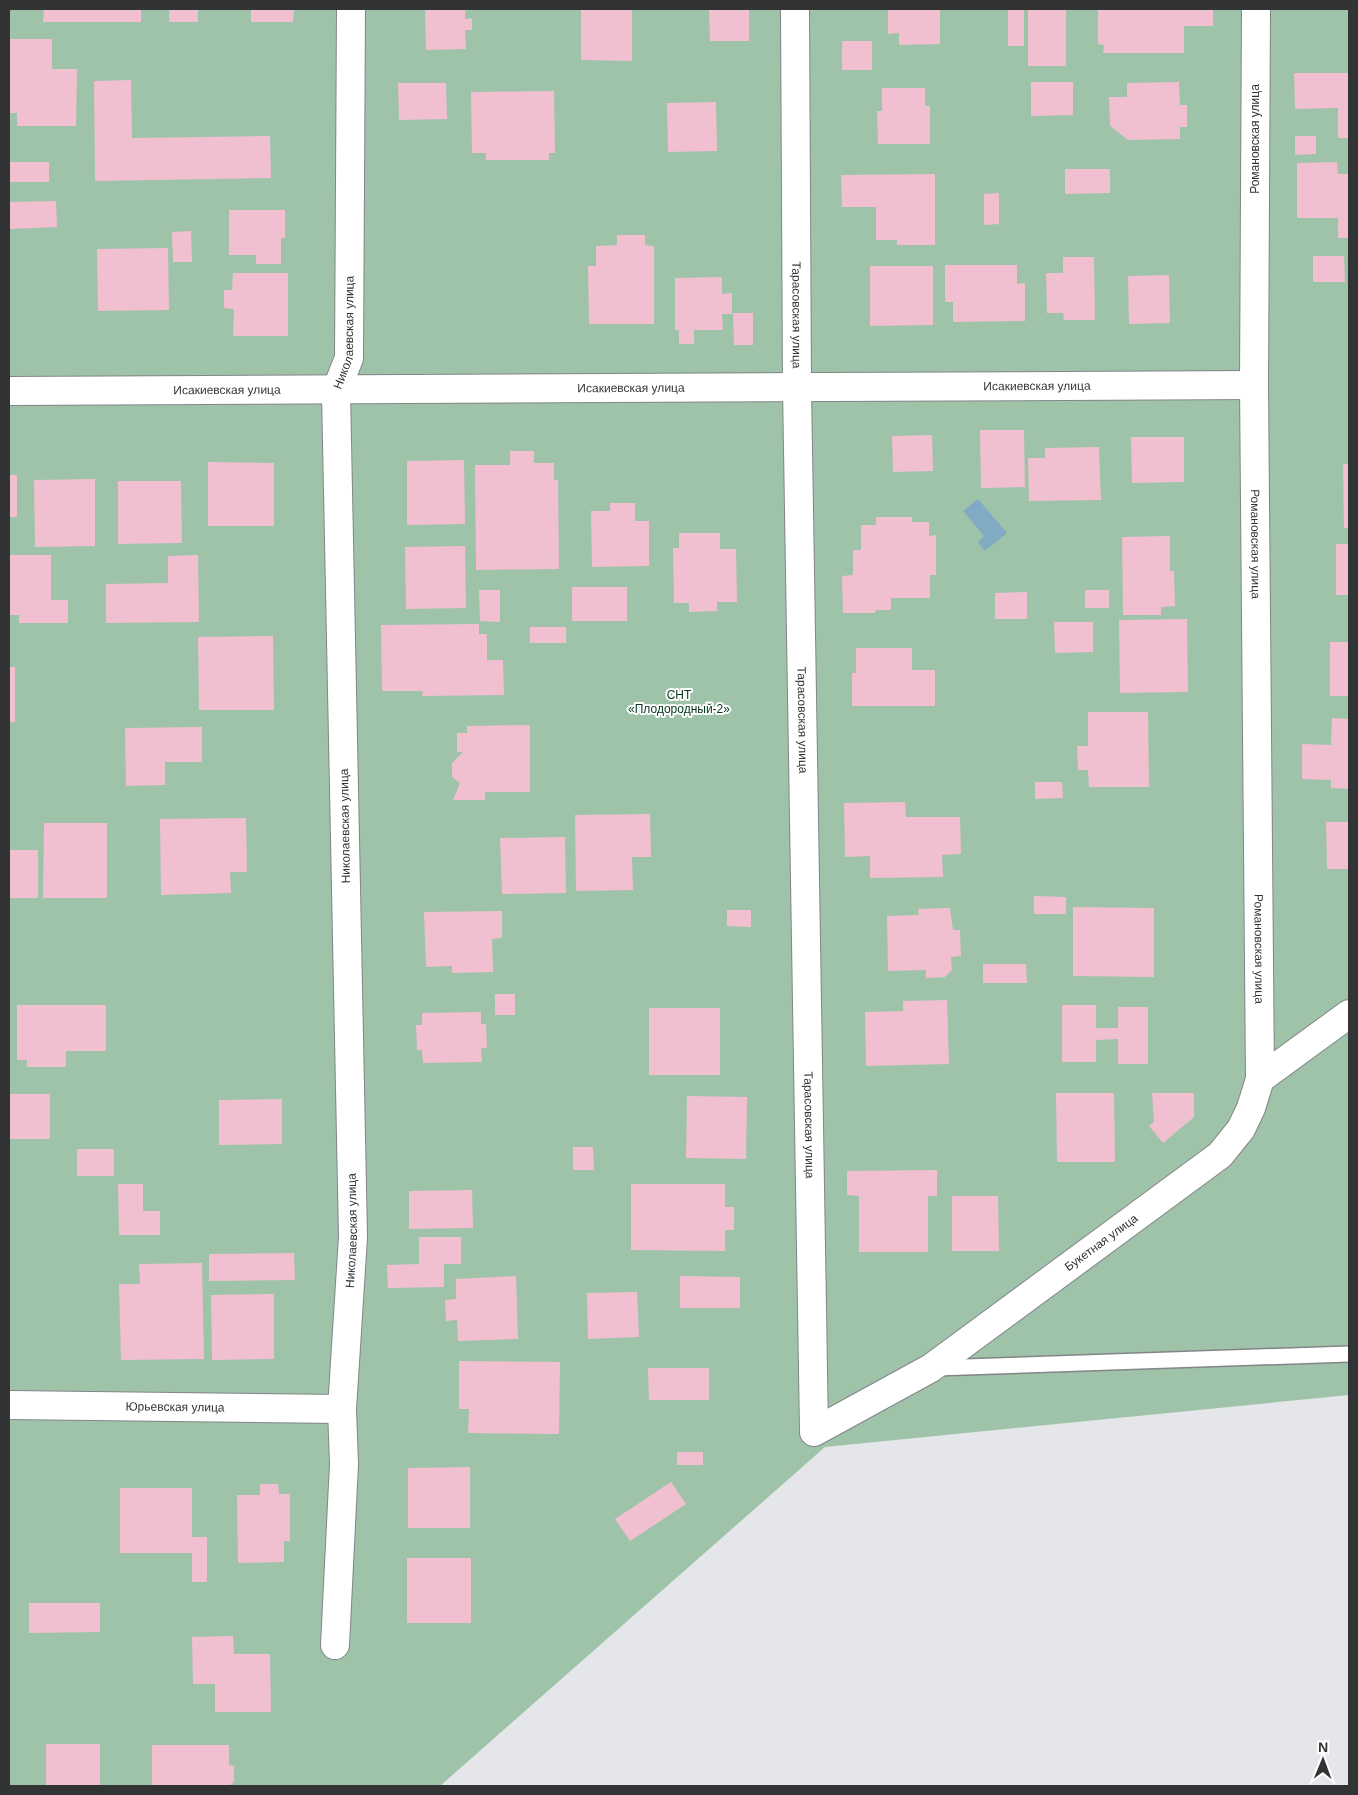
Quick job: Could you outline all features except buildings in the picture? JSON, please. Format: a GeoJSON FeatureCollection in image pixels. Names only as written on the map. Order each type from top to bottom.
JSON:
{"type":"FeatureCollection","features":[{"type":"Feature","properties":{"kind":"street","name":"Николаевская улица"},"geometry":{"type":"LineString","coordinates":[[335,1644],[344,1464],[342,1409],[353,1237],[336,391],[349,358],[350,9]]}},
{"type":"Feature","properties":{"kind":"street","name":"Тарасовская улица"},"geometry":{"type":"LineString","coordinates":[[796,9],[796,388],[814,1432]]}},
{"type":"Feature","properties":{"kind":"street","name":"Романовская улица"},"geometry":{"type":"LineString","coordinates":[[1256,9],[1254,385],[1260,1079]]}},
{"type":"Feature","properties":{"kind":"street","name":"Исакиевская улица"},"geometry":{"type":"LineString","coordinates":[[9,391],[336,391],[1254,385]]}},
{"type":"Feature","properties":{"kind":"street"},"geometry":{"type":"LineString","coordinates":[[1260,1079],[1349,1014]]}},
{"type":"Feature","properties":{"kind":"street","name":"Букетная улица"},"geometry":{"type":"LineString","coordinates":[[814,1432],[931,1368],[1220,1154],[1241,1129],[1252,1108],[1260,1079]]}},
{"type":"Feature","properties":{"kind":"street","name":"Юрьевская улица"},"geometry":{"type":"LineString","coordinates":[[9,1405],[342,1409]]}},
{"type":"Feature","properties":{"kind":"lane"},"geometry":{"type":"LineString","coordinates":[[931,1368],[1349,1354]]}},
{"type":"Feature","properties":{"kind":"green space","name":"СНТ «Плодородный-2»"},"geometry":{"type":"Polygon","coordinates":[[[9,9],[1349,9],[1349,1395],[825,1447],[440,1786],[9,1786],[9,9]]]}},
{"type":"Feature","properties":{"kind":"water"},"geometry":{"type":"Polygon","coordinates":[[[978,499],[1007,533],[985,551],[978,542],[984,536],[963,511],[978,499]]]}}]}
